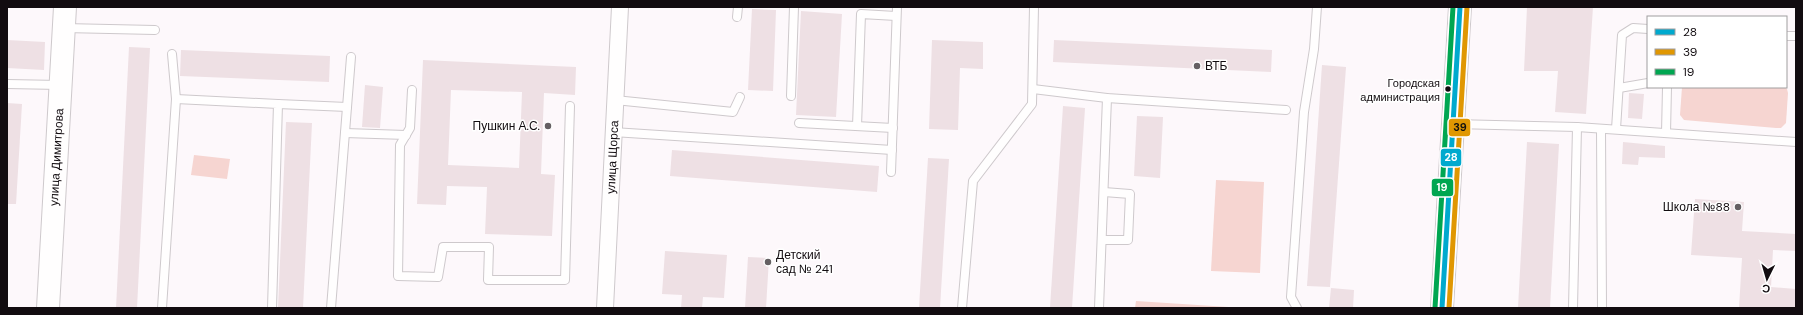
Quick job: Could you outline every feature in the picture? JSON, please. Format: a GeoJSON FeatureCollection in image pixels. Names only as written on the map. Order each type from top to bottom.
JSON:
{"type":"FeatureCollection","features":[{"type":"Feature","properties":{"kind":"main road"},"geometry":{"type":"LineString","coordinates":[[1442,308],[1460,7]]}},
{"type":"Feature","properties":{"kind":"main road","name":"улица Димитрова"},"geometry":{"type":"LineString","coordinates":[[48,308],[65,17]]}},
{"type":"Feature","properties":{"kind":"street","name":"улица Щорса"},"geometry":{"type":"LineString","coordinates":[[605,308],[620,7]]}},
{"type":"Feature","properties":{"kind":"lane"},"geometry":{"type":"LineString","coordinates":[[737,17],[738,7]]}},
{"type":"Feature","properties":{"kind":"lane"},"geometry":{"type":"LineString","coordinates":[[791,96],[794,7]]}},
{"type":"Feature","properties":{"kind":"lane"},"geometry":{"type":"LineString","coordinates":[[962,308],[973,181],[1032,104],[1034,7]]}},
{"type":"Feature","properties":{"kind":"lane"},"geometry":{"type":"LineString","coordinates":[[1297,308],[1291,297],[1304,112],[1314,48],[1317,7]]}},
{"type":"Feature","properties":{"kind":"lane"},"geometry":{"type":"LineString","coordinates":[[857,126],[861,14],[896,11],[891,172]]}},
{"type":"Feature","properties":{"kind":"lane"},"geometry":{"type":"LineString","coordinates":[[65,17],[155,30]]}},
{"type":"Feature","properties":{"kind":"lane"},"geometry":{"type":"LineString","coordinates":[[1616,129],[1622,35],[1633,28],[1647,29]]}},
{"type":"Feature","properties":{"kind":"lane"},"geometry":{"type":"LineString","coordinates":[[162,308],[176,99],[172,54]]}},
{"type":"Feature","properties":{"kind":"lane"},"geometry":{"type":"LineString","coordinates":[[332,308],[351,57]]}},
{"type":"Feature","properties":{"kind":"lane"},"geometry":{"type":"LineString","coordinates":[[1619,88],[1647,83]]}},
{"type":"Feature","properties":{"kind":"lane"},"geometry":{"type":"LineString","coordinates":[[7,84],[61,85]]}},
{"type":"Feature","properties":{"kind":"lane"},"geometry":{"type":"LineString","coordinates":[[1666,133],[1667,88]]}},
{"type":"Feature","properties":{"kind":"lane"},"geometry":{"type":"LineString","coordinates":[[1033,89],[1107,98],[1286,110]]}},
{"type":"Feature","properties":{"kind":"lane"},"geometry":{"type":"LineString","coordinates":[[412,90],[410,128],[400,145],[398,276],[438,277],[443,246],[489,247],[488,280],[564,280],[570,106]]}},
{"type":"Feature","properties":{"kind":"lane"},"geometry":{"type":"LineString","coordinates":[[615,100],[733,112],[740,97]]}},
{"type":"Feature","properties":{"kind":"lane"},"geometry":{"type":"LineString","coordinates":[[1099,308],[1107,98]]}},
{"type":"Feature","properties":{"kind":"lane"},"geometry":{"type":"LineString","coordinates":[[176,99],[347,107]]}},
{"type":"Feature","properties":{"kind":"lane"},"geometry":{"type":"LineString","coordinates":[[272,308],[278,104]]}},
{"type":"Feature","properties":{"kind":"lane"},"geometry":{"type":"LineString","coordinates":[[799,123],[893,128]]}},
{"type":"Feature","properties":{"kind":"lane"},"geometry":{"type":"LineString","coordinates":[[1453,124],[1616,129],[1796,142]]}},
{"type":"Feature","properties":{"kind":"lane"},"geometry":{"type":"LineString","coordinates":[[1573,308],[1577,128]]}},
{"type":"Feature","properties":{"kind":"lane"},"geometry":{"type":"LineString","coordinates":[[1601,129],[1602,308]]}},
{"type":"Feature","properties":{"kind":"lane"},"geometry":{"type":"LineString","coordinates":[[613,132],[892,150]]}},
{"type":"Feature","properties":{"kind":"lane"},"geometry":{"type":"LineString","coordinates":[[345,133],[406,135]]}},
{"type":"Feature","properties":{"kind":"lane"},"geometry":{"type":"LineString","coordinates":[[1102,240],[1128,240],[1130,194],[1104,192]]}},
{"type":"Feature","properties":{"kind":"shaded area"},"geometry":{"type":"Polygon","coordinates":[[[1682,88],[1786,88],[1788,93],[1786,123],[1781,128],[1684,120],[1680,115],[1682,88]]]}},
{"type":"Feature","properties":{"kind":"shaded area"},"geometry":{"type":"Polygon","coordinates":[[[194,155],[230,159],[227,179],[191,175],[194,155]]]}},
{"type":"Feature","properties":{"kind":"shaded area"},"geometry":{"type":"Polygon","coordinates":[[[1216,180],[1264,182],[1260,273],[1211,271],[1216,180]]]}},
{"type":"Feature","properties":{"kind":"shaded area"},"geometry":{"type":"Polygon","coordinates":[[[1136,301],[1244,308],[1135,308],[1136,301]]]}},
{"type":"Feature","properties":{"kind":"building"},"geometry":{"type":"Polygon","coordinates":[[[1527,7],[1593,7],[1586,114],[1555,112],[1558,71],[1524,71],[1527,7]]]}},
{"type":"Feature","properties":{"kind":"building"},"geometry":{"type":"Polygon","coordinates":[[[752,9],[776,10],[773,91],[748,90],[752,9]]]}},
{"type":"Feature","properties":{"kind":"building"},"geometry":{"type":"Polygon","coordinates":[[[801,11],[842,14],[836,117],[796,115],[801,11]]]}},
{"type":"Feature","properties":{"kind":"building"},"geometry":{"type":"Polygon","coordinates":[[[7,40],[45,42],[44,70],[7,68],[7,40]]]}},
{"type":"Feature","properties":{"kind":"building"},"geometry":{"type":"Polygon","coordinates":[[[932,40],[983,42],[983,69],[960,68],[958,130],[929,129],[932,40]]]}},
{"type":"Feature","properties":{"kind":"building"},"geometry":{"type":"Polygon","coordinates":[[[1054,40],[1272,50],[1271,72],[1053,62],[1054,40]]]}},
{"type":"Feature","properties":{"kind":"building"},"geometry":{"type":"Polygon","coordinates":[[[129,47],[150,48],[137,308],[116,308],[129,47]]]}},
{"type":"Feature","properties":{"kind":"building"},"geometry":{"type":"Polygon","coordinates":[[[181,50],[330,56],[329,82],[180,76],[181,50]]]}},
{"type":"Feature","properties":{"kind":"building"},"geometry":{"type":"Polygon","coordinates":[[[423,60],[576,67],[575,95],[544,93],[541,174],[555,175],[552,236],[485,234],[487,187],[447,186],[446,205],[417,204],[423,60]],[[451,90],[448,165],[519,168],[522,92],[451,90]]]}},
{"type":"Feature","properties":{"kind":"building"},"geometry":{"type":"Polygon","coordinates":[[[1322,65],[1346,67],[1330,287],[1307,286],[1322,65]]]}},
{"type":"Feature","properties":{"kind":"building"},"geometry":{"type":"Polygon","coordinates":[[[365,85],[383,87],[380,128],[362,127],[365,85]]]}},
{"type":"Feature","properties":{"kind":"building"},"geometry":{"type":"Polygon","coordinates":[[[1629,93],[1644,94],[1642,119],[1628,118],[1629,93]]]}},
{"type":"Feature","properties":{"kind":"building"},"geometry":{"type":"Polygon","coordinates":[[[7,103],[22,104],[16,204],[7,204],[7,103]]]}},
{"type":"Feature","properties":{"kind":"building"},"geometry":{"type":"Polygon","coordinates":[[[1063,106],[1085,108],[1072,308],[1050,308],[1063,106]]]}},
{"type":"Feature","properties":{"kind":"building"},"geometry":{"type":"Polygon","coordinates":[[[1137,116],[1163,117],[1160,178],[1134,176],[1137,116]]]}},
{"type":"Feature","properties":{"kind":"building"},"geometry":{"type":"Polygon","coordinates":[[[286,122],[312,123],[303,308],[278,308],[286,122]]]}},
{"type":"Feature","properties":{"kind":"building"},"geometry":{"type":"Polygon","coordinates":[[[1527,142],[1559,144],[1550,308],[1518,308],[1527,142]]]}},
{"type":"Feature","properties":{"kind":"building"},"geometry":{"type":"Polygon","coordinates":[[[1623,142],[1665,146],[1665,158],[1639,157],[1638,165],[1622,164],[1623,142]]]}},
{"type":"Feature","properties":{"kind":"building"},"geometry":{"type":"Polygon","coordinates":[[[672,150],[879,166],[877,192],[670,176],[672,150]]]}},
{"type":"Feature","properties":{"kind":"building"},"geometry":{"type":"Polygon","coordinates":[[[928,158],[949,159],[940,308],[919,308],[928,158]]]}},
{"type":"Feature","properties":{"kind":"building"},"geometry":{"type":"Polygon","coordinates":[[[1695,199],[1744,202],[1742,231],[1796,234],[1796,251],[1773,250],[1771,287],[1796,289],[1796,308],[1739,308],[1742,258],[1691,255],[1695,199]]]}},
{"type":"Feature","properties":{"kind":"building"},"geometry":{"type":"Polygon","coordinates":[[[665,251],[727,255],[724,298],[703,297],[702,308],[681,308],[682,295],[662,294],[665,251]]]}},
{"type":"Feature","properties":{"kind":"building"},"geometry":{"type":"Polygon","coordinates":[[[748,257],[769,258],[766,308],[745,308],[748,257]]]}},
{"type":"Feature","properties":{"kind":"building"},"geometry":{"type":"Polygon","coordinates":[[[1331,288],[1354,290],[1353,308],[1329,308],[1331,288]]]}},
{"type":"Feature","properties":{"kind":"transit line","name":"19"},"geometry":{"type":"LineString","coordinates":[[1435,308],[1453,7]]}},
{"type":"Feature","properties":{"kind":"transit line","name":"28"},"geometry":{"type":"LineString","coordinates":[[1442,308],[1460,7]]}},
{"type":"Feature","properties":{"kind":"transit line","name":"39"},"geometry":{"type":"LineString","coordinates":[[1449,308],[1467,7]]}},
{"type":"Feature","properties":{"kind":"place","name":"ВТБ"},"geometry":{"type":"Point","coordinates":[1197,66]}},
{"type":"Feature","properties":{"kind":"place","name":"Городская администрация"},"geometry":{"type":"Point","coordinates":[1448,89]}},
{"type":"Feature","properties":{"kind":"place","name":"Пушкин А.С."},"geometry":{"type":"Point","coordinates":[548,126]}},
{"type":"Feature","properties":{"kind":"place","name":"Школа №88"},"geometry":{"type":"Point","coordinates":[1738,207]}},
{"type":"Feature","properties":{"kind":"place","name":"Детский сад № 241"},"geometry":{"type":"Point","coordinates":[768,262]}}]}
